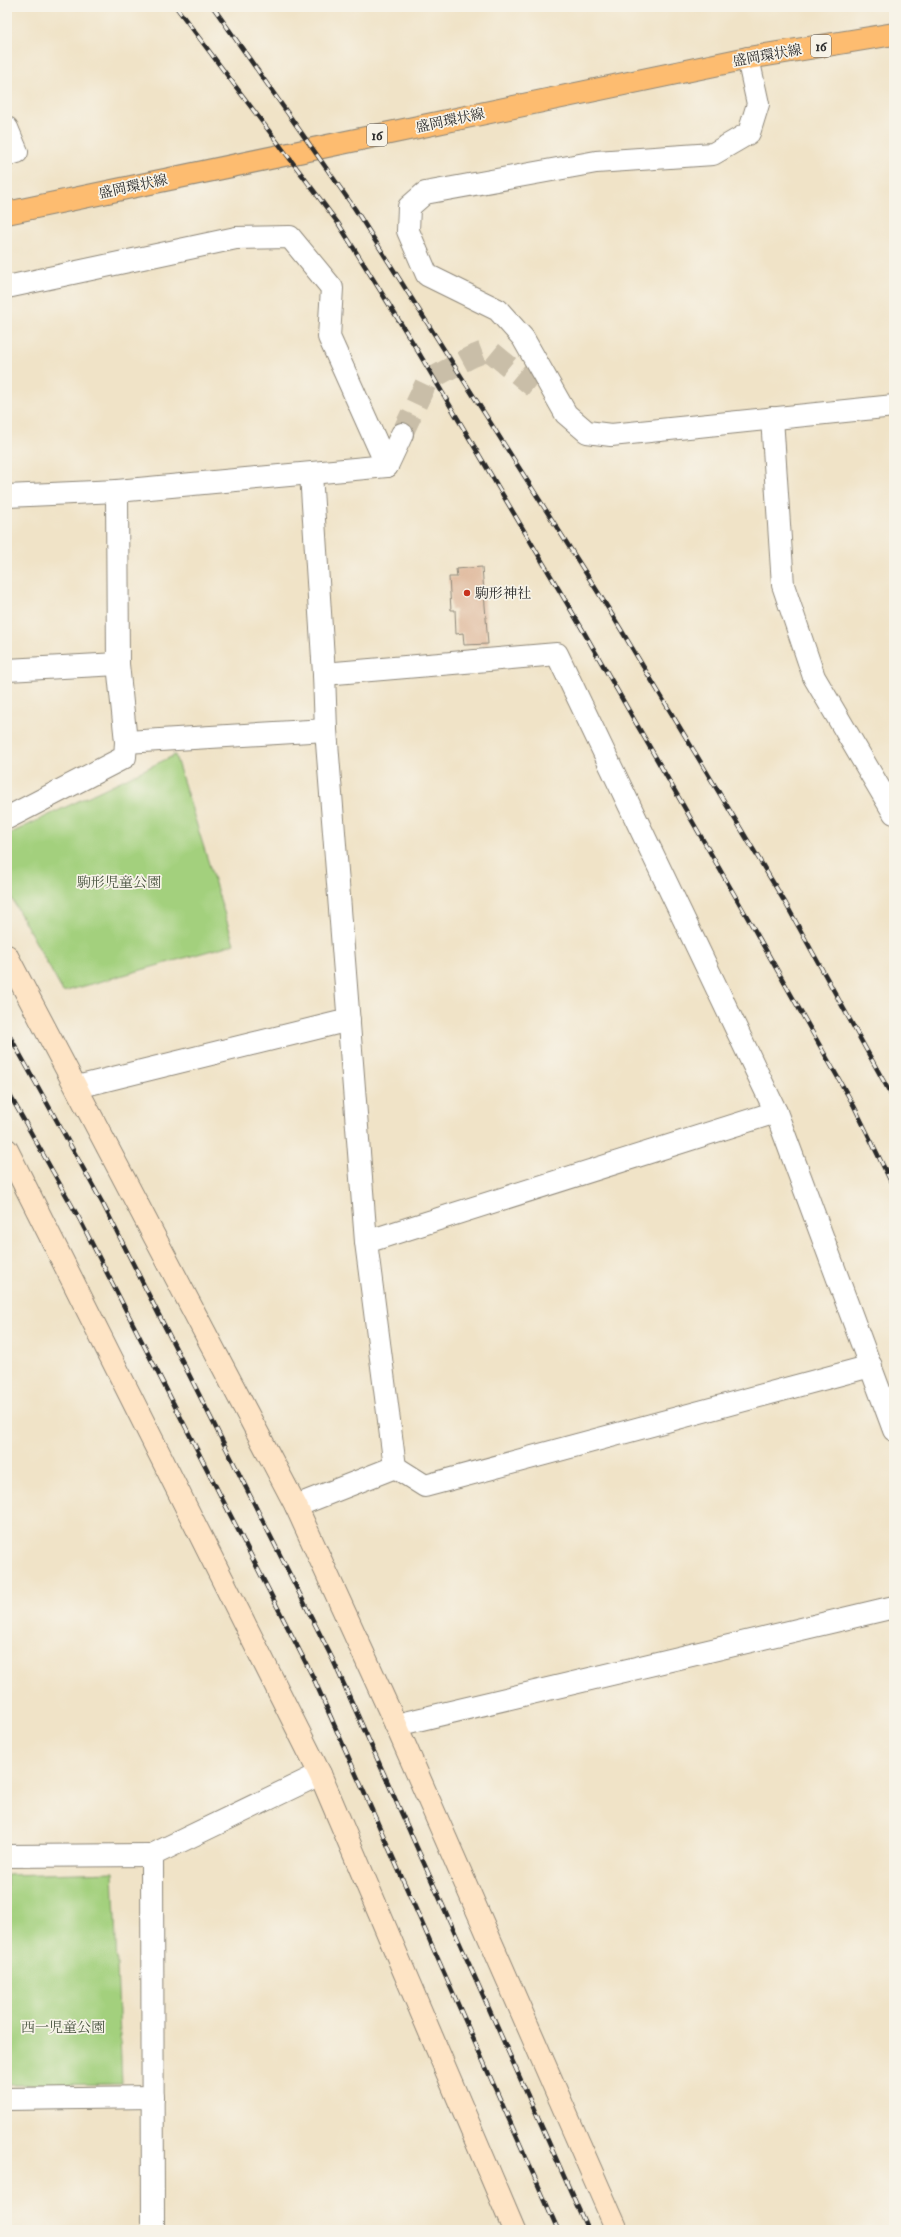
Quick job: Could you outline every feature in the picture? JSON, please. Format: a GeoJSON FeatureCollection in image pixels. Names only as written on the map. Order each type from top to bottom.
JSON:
{"type":"FeatureCollection","features":[{"type":"Feature","properties":{"kind":"main road","name":"盛岡環状線"},"geometry":{"type":"LineString","coordinates":[[7,213],[748,58],[894,34]]}},
{"type":"Feature","properties":{"kind":"street"},"geometry":{"type":"LineString","coordinates":[[566,414],[523,338],[498,310],[426,275],[408,231],[409,207],[425,193],[596,162],[713,154],[749,133],[758,104],[748,58]]}},
{"type":"Feature","properties":{"kind":"street"},"geometry":{"type":"LineString","coordinates":[[7,128],[17,152],[7,154]]}},
{"type":"Feature","properties":{"kind":"street"},"geometry":{"type":"LineString","coordinates":[[7,287],[236,238],[290,237],[332,288],[329,337],[387,466]]}},
{"type":"Feature","properties":{"kind":"street"},"geometry":{"type":"LineString","coordinates":[[534,387],[587,432],[611,435],[894,406]]}},
{"type":"Feature","properties":{"kind":"street"},"geometry":{"type":"LineString","coordinates":[[772,418],[783,585],[814,677],[894,813]]}},
{"type":"Feature","properties":{"kind":"street"},"geometry":{"type":"LineString","coordinates":[[387,466],[402,434]]}},
{"type":"Feature","properties":{"kind":"street"},"geometry":{"type":"LineString","coordinates":[[7,496],[117,491],[387,466]]}},
{"type":"Feature","properties":{"kind":"street"},"geometry":{"type":"LineString","coordinates":[[311,474],[324,674],[326,730],[366,1242],[395,1467]]}},
{"type":"Feature","properties":{"kind":"street"},"geometry":{"type":"LineString","coordinates":[[7,818],[125,756],[126,742],[118,664],[117,491]]}},
{"type":"Feature","properties":{"kind":"street"},"geometry":{"type":"LineString","coordinates":[[324,674],[557,654],[776,1112],[894,1430]]}},
{"type":"Feature","properties":{"kind":"street"},"geometry":{"type":"LineString","coordinates":[[7,670],[118,664]]}},
{"type":"Feature","properties":{"kind":"street"},"geometry":{"type":"LineString","coordinates":[[126,742],[326,730]]}},
{"type":"Feature","properties":{"kind":"street"},"geometry":{"type":"LineString","coordinates":[[7,956],[78,1087],[296,1506],[396,1725],[617,2230]]}},
{"type":"Feature","properties":{"kind":"street"},"geometry":{"type":"LineString","coordinates":[[78,1087],[349,1020]]}},
{"type":"Feature","properties":{"kind":"street"},"geometry":{"type":"LineString","coordinates":[[366,1242],[776,1112]]}},
{"type":"Feature","properties":{"kind":"street"},"geometry":{"type":"LineString","coordinates":[[7,1150],[320,1774],[514,2230]]}},
{"type":"Feature","properties":{"kind":"street"},"geometry":{"type":"LineString","coordinates":[[395,1467],[425,1486],[871,1366]]}},
{"type":"Feature","properties":{"kind":"street"},"geometry":{"type":"LineString","coordinates":[[296,1506],[395,1467]]}},
{"type":"Feature","properties":{"kind":"street"},"geometry":{"type":"LineString","coordinates":[[396,1725],[894,1607]]}},
{"type":"Feature","properties":{"kind":"street"},"geometry":{"type":"LineString","coordinates":[[7,1856],[152,1855],[320,1774]]}},
{"type":"Feature","properties":{"kind":"street"},"geometry":{"type":"LineString","coordinates":[[152,1855],[153,2230]]}},
{"type":"Feature","properties":{"kind":"street"},"geometry":{"type":"LineString","coordinates":[[7,2099],[153,2098]]}},
{"type":"Feature","properties":{"kind":"green space","name":"駒形児童公園"},"geometry":{"type":"Polygon","coordinates":[[[175,755],[234,944],[63,992],[7,890],[7,835],[175,755]]]}},
{"type":"Feature","properties":{"kind":"green space","name":"西一児童公園"},"geometry":{"type":"Polygon","coordinates":[[[113,1872],[122,2084],[7,2085],[7,1875],[113,1872]]]}},
{"type":"Feature","properties":{"kind":"building","name":"駒形神社"},"geometry":{"type":"Polygon","coordinates":[[[482,567],[488,644],[464,645],[463,633],[456,634],[455,610],[451,610],[449,577],[457,577],[456,569],[482,567]]]}},
{"type":"Feature","properties":{"kind":"tunnel"},"geometry":{"type":"LineString","coordinates":[[402,434],[427,381],[471,357],[489,350],[534,387]]}},
{"type":"Feature","properties":{"kind":"railway"},"geometry":{"type":"LineString","coordinates":[[176,7],[338,223],[413,343],[581,627],[750,922],[854,1106],[894,1188]]}},
{"type":"Feature","properties":{"kind":"railway"},"geometry":{"type":"LineString","coordinates":[[213,7],[355,209],[608,608],[786,904],[894,1100]]}},
{"type":"Feature","properties":{"kind":"railway"},"geometry":{"type":"LineString","coordinates":[[7,1031],[103,1204],[333,1660],[588,2230]]}},
{"type":"Feature","properties":{"kind":"railway"},"geometry":{"type":"LineString","coordinates":[[7,1090],[80,1220],[313,1677],[558,2230]]}},
{"type":"Feature","properties":{"kind":"place","name":"駒形神社"},"geometry":{"type":"Point","coordinates":[467,593]}}]}
